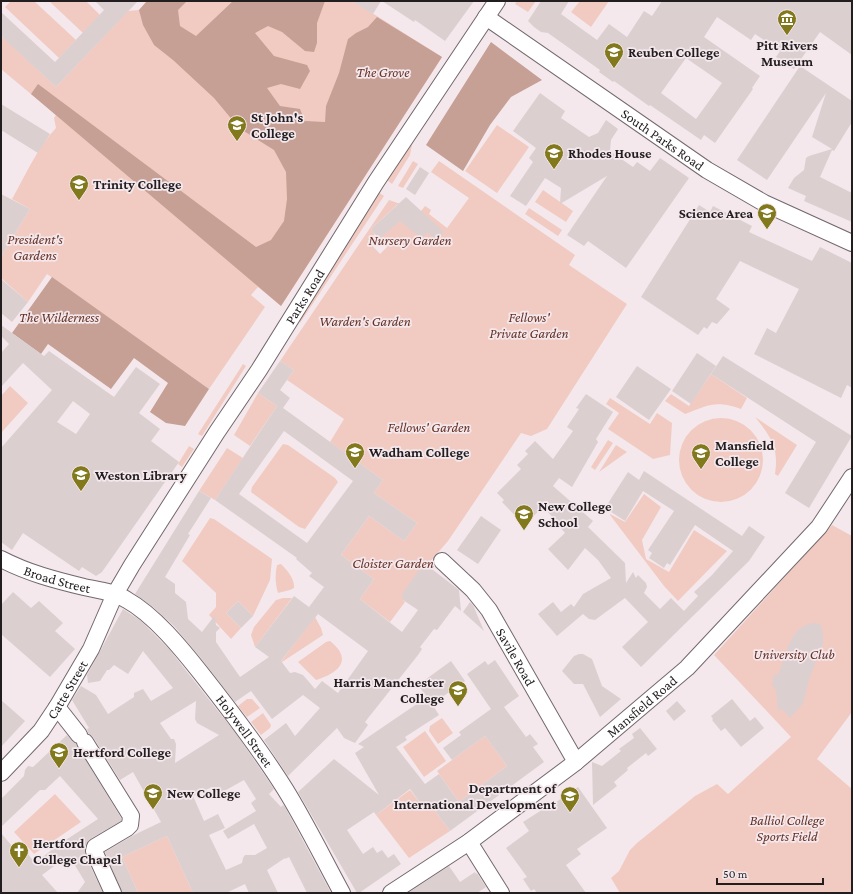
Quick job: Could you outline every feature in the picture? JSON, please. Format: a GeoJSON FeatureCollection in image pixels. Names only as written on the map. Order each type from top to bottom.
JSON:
{"type":"FeatureCollection","features":[{"type":"Feature","properties":{"kind":"street","name":"Parks Road"},"geometry":{"type":"LineString","coordinates":[[115,594],[217,432],[259,370],[376,182],[497,1]]}},
{"type":"Feature","properties":{"kind":"street","name":"South Parks Road"},"geometry":{"type":"LineString","coordinates":[[486,17],[707,170],[764,203],[852,243]]}},
{"type":"Feature","properties":{"kind":"street","name":"Mansfield Road"},"geometry":{"type":"LineString","coordinates":[[391,893],[469,842],[576,762],[687,668],[819,527],[852,477]]}},
{"type":"Feature","properties":{"kind":"street","name":"Broad Street"},"geometry":{"type":"LineString","coordinates":[[1,560],[42,577],[115,594]]}},
{"type":"Feature","properties":{"kind":"street","name":"Savile Road"},"geometry":{"type":"LineString","coordinates":[[442,561],[473,590],[489,610],[576,762]]}},
{"type":"Feature","properties":{"kind":"street","name":"Catte Street"},"geometry":{"type":"LineString","coordinates":[[1,773],[41,731],[57,706],[91,649],[115,594]]}},
{"type":"Feature","properties":{"kind":"street","name":"Holywell Street"},"geometry":{"type":"LineString","coordinates":[[115,594],[128,600],[152,619],[185,654],[214,689],[286,790],[342,893]]}},
{"type":"Feature","properties":{"kind":"street"},"geometry":{"type":"LineString","coordinates":[[57,706],[82,738],[131,816],[130,825],[127,828],[95,846],[94,851],[113,893]]}},
{"type":"Feature","properties":{"kind":"street"},"geometry":{"type":"LineString","coordinates":[[469,842],[501,893]]}},
{"type":"Feature","properties":{"kind":"green space"},"geometry":{"type":"Polygon","coordinates":[[[11,1],[34,1],[76,40],[59,58],[5,7],[11,1]]]}},
{"type":"Feature","properties":{"kind":"green space"},"geometry":{"type":"Polygon","coordinates":[[[49,1],[86,1],[100,15],[83,33],[49,1]]]}},
{"type":"Feature","properties":{"kind":"green space","name":"St John's College"},"geometry":{"type":"Polygon","coordinates":[[[147,1],[353,1],[442,57],[281,306],[258,287],[251,295],[265,307],[209,389],[47,274],[28,302],[1,278],[1,257],[30,209],[12,199],[37,153],[56,128],[54,118],[56,115],[1,69],[1,39],[3,37],[56,87],[128,11],[139,10],[147,1]]]}},
{"type":"Feature","properties":{"kind":"green space","name":"The Grove"},"geometry":{"type":"Polygon","coordinates":[[[147,1],[187,1],[178,10],[180,26],[196,36],[233,1],[325,1],[317,23],[317,43],[314,52],[305,51],[282,32],[268,26],[255,33],[274,56],[307,65],[310,71],[300,89],[281,84],[267,88],[280,106],[300,109],[305,121],[325,122],[326,106],[339,73],[348,39],[368,27],[377,17],[442,57],[281,306],[31,94],[38,84],[256,247],[271,240],[284,221],[287,199],[286,172],[274,150],[239,128],[214,98],[173,60],[154,45],[143,25],[139,10],[147,1]]]}},
{"type":"Feature","properties":{"kind":"green space"},"geometry":{"type":"Polygon","coordinates":[[[517,1],[536,1],[528,12],[515,4],[517,1]]]}},
{"type":"Feature","properties":{"kind":"green space"},"geometry":{"type":"Polygon","coordinates":[[[580,1],[609,1],[591,27],[571,12],[580,1]]]}},
{"type":"Feature","properties":{"kind":"green space"},"geometry":{"type":"Polygon","coordinates":[[[491,42],[542,80],[511,97],[490,125],[463,171],[426,145],[491,42]]]}},
{"type":"Feature","properties":{"kind":"green space"},"geometry":{"type":"Polygon","coordinates":[[[497,125],[529,147],[497,193],[465,171],[497,125]]]}},
{"type":"Feature","properties":{"kind":"green space"},"geometry":{"type":"Polygon","coordinates":[[[413,140],[410,155],[392,184],[387,180],[413,140]]]}},
{"type":"Feature","properties":{"kind":"green space"},"geometry":{"type":"Polygon","coordinates":[[[413,161],[418,164],[403,188],[398,186],[413,161]]]}},
{"type":"Feature","properties":{"kind":"green space"},"geometry":{"type":"Polygon","coordinates":[[[439,161],[575,255],[569,265],[627,304],[547,429],[531,436],[521,433],[448,541],[403,593],[403,600],[405,602],[390,622],[360,599],[374,579],[341,555],[369,516],[404,541],[417,523],[374,493],[383,480],[330,442],[344,419],[287,380],[294,370],[280,361],[389,200],[421,211],[425,206],[431,210],[429,214],[447,228],[469,198],[431,172],[439,161]],[[398,204],[371,229],[375,234],[368,241],[380,254],[387,247],[380,238],[398,204]]]}},
{"type":"Feature","properties":{"kind":"green space"},"geometry":{"type":"Polygon","coordinates":[[[543,190],[573,211],[566,222],[535,202],[543,190]]]}},
{"type":"Feature","properties":{"kind":"green space"},"geometry":{"type":"Polygon","coordinates":[[[378,192],[384,196],[300,323],[299,317],[378,192]]]}},
{"type":"Feature","properties":{"kind":"green space"},"geometry":{"type":"Polygon","coordinates":[[[529,208],[562,230],[558,236],[525,214],[529,208]]]}},
{"type":"Feature","properties":{"kind":"green space","name":"The Wilderness"},"geometry":{"type":"Polygon","coordinates":[[[52,277],[209,389],[185,426],[166,423],[150,412],[168,383],[134,358],[111,389],[48,344],[41,354],[12,333],[52,277]]]}},
{"type":"Feature","properties":{"kind":"green space"},"geometry":{"type":"Polygon","coordinates":[[[243,364],[246,366],[202,436],[198,434],[243,364]]]}},
{"type":"Feature","properties":{"kind":"green space"},"geometry":{"type":"Polygon","coordinates":[[[711,374],[747,398],[741,409],[718,404],[706,406],[685,414],[665,401],[671,394],[689,406],[711,374]]]}},
{"type":"Feature","properties":{"kind":"green space"},"geometry":{"type":"Polygon","coordinates":[[[10,386],[28,403],[1,433],[1,396],[10,386]]]}},
{"type":"Feature","properties":{"kind":"green space"},"geometry":{"type":"Polygon","coordinates":[[[258,393],[277,406],[250,446],[234,435],[258,393]]]}},
{"type":"Feature","properties":{"kind":"green space"},"geometry":{"type":"Polygon","coordinates":[[[610,398],[650,424],[657,413],[672,423],[670,455],[653,459],[608,429],[619,413],[606,404],[610,398]]]}},
{"type":"Feature","properties":{"kind":"green space"},"geometry":{"type":"Polygon","coordinates":[[[755,417],[797,445],[778,476],[775,474],[775,449],[769,437],[755,417]]]}},
{"type":"Feature","properties":{"kind":"green space"},"geometry":{"type":"Polygon","coordinates":[[[721,418],[737,421],[751,430],[760,444],[763,460],[760,476],[751,490],[737,499],[721,502],[705,499],[691,490],[682,476],[679,460],[682,444],[691,430],[705,421],[721,418]]]}},
{"type":"Feature","properties":{"kind":"green space"},"geometry":{"type":"Polygon","coordinates":[[[608,440],[613,443],[595,470],[591,467],[608,440]]]}},
{"type":"Feature","properties":{"kind":"green space"},"geometry":{"type":"Polygon","coordinates":[[[283,444],[288,445],[335,478],[338,482],[305,529],[299,527],[251,492],[252,487],[283,444]]]}},
{"type":"Feature","properties":{"kind":"green space"},"geometry":{"type":"Polygon","coordinates":[[[616,445],[627,452],[599,472],[616,445]]]}},
{"type":"Feature","properties":{"kind":"green space"},"geometry":{"type":"Polygon","coordinates":[[[189,446],[194,449],[182,467],[178,464],[189,446]]]}},
{"type":"Feature","properties":{"kind":"green space"},"geometry":{"type":"Polygon","coordinates":[[[227,448],[243,458],[215,500],[199,491],[227,448]]]}},
{"type":"Feature","properties":{"kind":"green space"},"geometry":{"type":"Polygon","coordinates":[[[644,494],[661,507],[642,540],[646,559],[669,572],[694,530],[727,551],[678,601],[664,586],[610,515],[625,522],[644,494]]]}},
{"type":"Feature","properties":{"kind":"green space"},"geometry":{"type":"Polygon","coordinates":[[[210,518],[214,519],[272,559],[270,580],[253,616],[238,601],[226,613],[241,628],[231,639],[209,615],[216,607],[216,593],[182,561],[210,518]]]}},
{"type":"Feature","properties":{"kind":"green space","name":"Balliol College Sports Field"},"geometry":{"type":"Polygon","coordinates":[[[832,525],[852,536],[852,712],[817,759],[852,789],[852,893],[620,893],[611,878],[619,871],[630,850],[637,843],[695,796],[717,784],[728,794],[791,737],[714,655],[832,525]]]}},
{"type":"Feature","properties":{"kind":"green space"},"geometry":{"type":"Polygon","coordinates":[[[281,564],[292,578],[294,588],[278,593],[276,572],[277,565],[281,564]]]}},
{"type":"Feature","properties":{"kind":"green space"},"geometry":{"type":"Polygon","coordinates":[[[292,598],[255,647],[251,635],[254,627],[276,600],[292,598]]]}},
{"type":"Feature","properties":{"kind":"green space"},"geometry":{"type":"Polygon","coordinates":[[[315,617],[323,635],[279,664],[315,617]]]}},
{"type":"Feature","properties":{"kind":"green space"},"geometry":{"type":"Polygon","coordinates":[[[330,641],[341,654],[342,660],[340,665],[331,674],[316,680],[298,662],[326,642],[330,641]]]}},
{"type":"Feature","properties":{"kind":"green space"},"geometry":{"type":"Polygon","coordinates":[[[247,699],[252,699],[260,708],[247,717],[238,706],[247,699]]]}},
{"type":"Feature","properties":{"kind":"green space"},"geometry":{"type":"Polygon","coordinates":[[[263,713],[271,725],[270,728],[261,735],[251,722],[263,713]]]}},
{"type":"Feature","properties":{"kind":"green space"},"geometry":{"type":"Polygon","coordinates":[[[442,718],[453,733],[438,744],[429,731],[430,726],[442,718]]]}},
{"type":"Feature","properties":{"kind":"green space"},"geometry":{"type":"Polygon","coordinates":[[[425,731],[446,761],[424,777],[403,747],[425,731]]]}},
{"type":"Feature","properties":{"kind":"green space"},"geometry":{"type":"Polygon","coordinates":[[[485,736],[507,766],[459,802],[437,771],[485,736]]]}},
{"type":"Feature","properties":{"kind":"green space"},"geometry":{"type":"Polygon","coordinates":[[[410,790],[424,808],[430,804],[450,831],[409,858],[376,815],[410,790]]]}},
{"type":"Feature","properties":{"kind":"green space"},"geometry":{"type":"Polygon","coordinates":[[[55,794],[81,822],[34,854],[14,832],[55,794]]]}},
{"type":"Feature","properties":{"kind":"green space"},"geometry":{"type":"Polygon","coordinates":[[[167,836],[193,893],[138,893],[122,857],[167,836]]]}},
{"type":"Feature","properties":{"kind":"building"},"geometry":{"type":"Polygon","coordinates":[[[95,1],[138,1],[56,87],[1,36],[1,12],[55,62],[104,10],[95,1]]]}},
{"type":"Feature","properties":{"kind":"building"},"geometry":{"type":"Polygon","coordinates":[[[352,1],[381,1],[373,14],[352,1]]]}},
{"type":"Feature","properties":{"kind":"building"},"geometry":{"type":"Polygon","coordinates":[[[382,1],[474,1],[445,41],[415,20],[414,22],[382,1]]]}},
{"type":"Feature","properties":{"kind":"building"},"geometry":{"type":"Polygon","coordinates":[[[541,1],[569,1],[561,14],[597,40],[609,24],[627,37],[644,11],[652,16],[662,1],[852,1],[852,55],[820,32],[794,69],[776,57],[780,51],[755,34],[751,40],[717,17],[704,37],[760,76],[752,88],[753,89],[715,143],[704,135],[701,140],[614,81],[613,82],[599,72],[600,70],[548,33],[541,32],[528,21],[541,1]],[[686,58],[661,93],[696,119],[722,83],[686,58]]]}},
{"type":"Feature","properties":{"kind":"building"},"geometry":{"type":"Polygon","coordinates":[[[800,66],[852,101],[852,122],[834,151],[832,150],[820,177],[852,193],[852,222],[804,201],[806,196],[788,188],[794,178],[804,170],[806,158],[832,149],[812,137],[826,93],[767,180],[737,160],[800,66]]]}},
{"type":"Feature","properties":{"kind":"building"},"geometry":{"type":"Polygon","coordinates":[[[540,93],[565,111],[561,118],[589,137],[598,133],[606,120],[618,129],[611,140],[610,151],[633,167],[637,162],[650,171],[660,158],[689,178],[626,268],[588,241],[584,246],[567,235],[607,176],[560,204],[561,188],[545,178],[526,206],[510,196],[533,162],[529,158],[536,148],[513,131],[540,93]]]}},
{"type":"Feature","properties":{"kind":"building"},"geometry":{"type":"Polygon","coordinates":[[[1,104],[50,134],[38,153],[1,130],[1,104]]]}},
{"type":"Feature","properties":{"kind":"building"},"geometry":{"type":"Polygon","coordinates":[[[420,167],[429,173],[415,195],[406,189],[420,167]]]}},
{"type":"Feature","properties":{"kind":"building"},"geometry":{"type":"Polygon","coordinates":[[[1,194],[30,209],[1,257],[1,194]]]}},
{"type":"Feature","properties":{"kind":"building"},"geometry":{"type":"Polygon","coordinates":[[[406,197],[444,232],[436,240],[427,232],[422,239],[400,221],[379,239],[371,229],[406,197]]]}},
{"type":"Feature","properties":{"kind":"building"},"geometry":{"type":"Polygon","coordinates":[[[699,205],[710,212],[713,206],[752,226],[749,232],[812,261],[820,247],[852,263],[852,388],[847,385],[841,398],[754,354],[767,328],[776,333],[799,289],[740,261],[716,299],[730,309],[717,324],[712,322],[707,329],[704,327],[698,335],[641,297],[699,205]]]}},
{"type":"Feature","properties":{"kind":"building"},"geometry":{"type":"Polygon","coordinates":[[[1,279],[28,302],[12,322],[1,313],[1,279]]]}},
{"type":"Feature","properties":{"kind":"building","name":"Weston Library"},"geometry":{"type":"Polygon","coordinates":[[[1,325],[44,356],[49,351],[114,397],[136,367],[160,384],[139,413],[160,429],[151,441],[179,462],[102,572],[96,576],[82,567],[79,571],[23,533],[12,550],[1,542],[1,448],[52,390],[23,363],[1,387],[1,353],[9,344],[1,336],[1,325]],[[73,401],[57,422],[76,434],[90,414],[73,401]]]}},
{"type":"Feature","properties":{"kind":"building"},"geometry":{"type":"Polygon","coordinates":[[[697,353],[716,366],[691,404],[672,391],[697,353]]]}},
{"type":"Feature","properties":{"kind":"building"},"geometry":{"type":"Polygon","coordinates":[[[723,356],[852,436],[809,508],[785,493],[816,442],[711,374],[723,356]]]}},
{"type":"Feature","properties":{"kind":"building"},"geometry":{"type":"Polygon","coordinates":[[[280,361],[294,370],[280,390],[290,398],[283,408],[383,480],[374,493],[417,523],[404,541],[369,516],[341,555],[374,579],[360,599],[402,632],[418,610],[403,600],[402,594],[424,563],[459,590],[461,611],[455,606],[437,630],[434,629],[420,647],[422,649],[418,655],[365,722],[368,725],[355,743],[344,738],[337,728],[288,776],[264,740],[286,723],[295,736],[320,708],[303,695],[272,719],[251,691],[235,702],[174,626],[153,607],[135,594],[199,491],[211,498],[188,534],[190,535],[165,577],[175,584],[175,593],[186,602],[188,619],[202,632],[215,615],[216,625],[220,628],[216,632],[216,642],[240,677],[269,657],[255,647],[294,596],[309,607],[324,587],[309,576],[312,573],[296,559],[297,558],[215,500],[277,406],[258,393],[280,361]],[[284,431],[239,494],[307,543],[353,481],[284,431]],[[318,614],[281,661],[290,673],[295,672],[303,675],[315,689],[322,681],[338,693],[368,651],[318,614]]]}},
{"type":"Feature","properties":{"kind":"building"},"geometry":{"type":"Polygon","coordinates":[[[637,366],[671,389],[649,420],[616,397],[637,366]]]}},
{"type":"Feature","properties":{"kind":"building"},"geometry":{"type":"Polygon","coordinates":[[[586,394],[613,412],[596,439],[598,442],[572,487],[559,478],[553,486],[593,521],[588,527],[625,563],[626,583],[633,572],[636,578],[638,575],[646,583],[647,587],[644,593],[660,609],[671,598],[684,611],[698,596],[694,592],[712,575],[733,551],[695,525],[670,565],[667,563],[664,568],[649,558],[652,553],[648,550],[674,511],[643,491],[625,521],[605,508],[628,472],[639,480],[644,471],[742,536],[749,526],[765,537],[749,561],[641,667],[622,647],[648,622],[625,598],[595,620],[589,619],[583,614],[557,636],[538,614],[553,602],[561,612],[571,604],[574,607],[583,594],[611,578],[598,560],[585,548],[568,570],[548,549],[565,533],[559,526],[560,525],[543,507],[524,525],[502,502],[504,500],[497,493],[521,469],[517,465],[528,454],[525,451],[535,441],[553,459],[573,431],[567,427],[579,409],[576,408],[586,394]]]}},
{"type":"Feature","properties":{"kind":"building"},"geometry":{"type":"Polygon","coordinates":[[[481,516],[501,530],[478,564],[457,550],[481,516]]]}},
{"type":"Feature","properties":{"kind":"building"},"geometry":{"type":"Polygon","coordinates":[[[13,592],[31,608],[39,601],[63,623],[55,631],[75,649],[50,677],[1,634],[1,605],[13,592]]]}},
{"type":"Feature","properties":{"kind":"building"},"geometry":{"type":"Polygon","coordinates":[[[238,601],[253,616],[241,628],[226,613],[238,601]]]}},
{"type":"Feature","properties":{"kind":"building"},"geometry":{"type":"Polygon","coordinates":[[[470,602],[473,605],[484,631],[463,612],[470,602]]]}},
{"type":"Feature","properties":{"kind":"building"},"geometry":{"type":"Polygon","coordinates":[[[123,609],[141,621],[169,649],[237,735],[274,789],[269,794],[281,807],[283,805],[285,807],[331,893],[307,893],[289,857],[267,870],[278,893],[249,893],[245,884],[226,893],[193,893],[167,836],[122,857],[138,893],[122,893],[105,852],[134,835],[161,822],[133,772],[120,780],[93,737],[88,733],[87,729],[89,728],[72,700],[81,686],[96,695],[108,714],[134,697],[134,693],[143,689],[151,701],[173,688],[143,651],[128,674],[114,665],[107,670],[100,681],[88,683],[87,675],[123,609]],[[196,701],[160,723],[171,739],[174,739],[176,744],[175,763],[219,735],[197,723],[195,719],[196,701]],[[244,780],[217,795],[212,787],[193,796],[204,821],[218,814],[225,828],[209,835],[226,870],[242,863],[245,855],[255,855],[267,848],[254,824],[228,839],[223,831],[256,811],[251,803],[256,799],[244,780]]]}},
{"type":"Feature","properties":{"kind":"building","name":"University Club"},"geometry":{"type":"Polygon","coordinates":[[[808,624],[820,624],[822,627],[823,645],[809,679],[804,700],[801,706],[790,718],[782,709],[778,711],[776,690],[772,685],[774,674],[778,675],[789,644],[795,633],[808,624]]]}},
{"type":"Feature","properties":{"kind":"building"},"geometry":{"type":"Polygon","coordinates":[[[583,654],[592,659],[602,686],[621,699],[600,717],[583,684],[574,684],[562,671],[574,656],[583,654]]]}},
{"type":"Feature","properties":{"kind":"building"},"geometry":{"type":"Polygon","coordinates":[[[495,660],[519,696],[504,707],[526,737],[530,734],[538,744],[533,747],[544,762],[450,831],[430,804],[424,808],[410,789],[376,815],[374,812],[347,830],[363,854],[373,847],[377,853],[382,850],[388,858],[394,854],[401,864],[357,893],[298,792],[334,759],[379,795],[355,753],[364,747],[358,744],[427,697],[418,685],[451,661],[465,681],[432,704],[439,715],[405,737],[407,740],[396,747],[425,784],[439,774],[459,802],[507,766],[485,736],[452,760],[443,748],[461,735],[459,732],[491,709],[467,674],[485,661],[488,665],[495,660]]]}},
{"type":"Feature","properties":{"kind":"building"},"geometry":{"type":"Polygon","coordinates":[[[732,699],[750,721],[755,717],[764,728],[741,747],[725,728],[721,731],[712,720],[713,719],[711,716],[732,699]]]}},
{"type":"Feature","properties":{"kind":"building"},"geometry":{"type":"Polygon","coordinates":[[[1,700],[25,721],[1,747],[1,700]]]}},
{"type":"Feature","properties":{"kind":"building"},"geometry":{"type":"Polygon","coordinates":[[[677,701],[686,711],[674,721],[666,711],[677,701]]]}},
{"type":"Feature","properties":{"kind":"building"},"geometry":{"type":"Polygon","coordinates":[[[640,728],[657,749],[648,756],[646,753],[627,768],[628,770],[614,782],[617,786],[593,805],[592,762],[602,766],[621,751],[619,749],[634,738],[632,734],[640,728]]]}},
{"type":"Feature","properties":{"kind":"building"},"geometry":{"type":"Polygon","coordinates":[[[67,735],[76,744],[121,818],[121,821],[90,839],[87,842],[85,849],[85,855],[103,893],[77,893],[85,882],[70,857],[67,860],[65,858],[42,875],[58,893],[1,893],[1,833],[12,846],[21,845],[35,863],[58,845],[98,819],[60,776],[45,790],[40,790],[1,827],[1,799],[24,776],[25,770],[28,766],[33,767],[67,735]]]}},
{"type":"Feature","properties":{"kind":"building","name":"Department of International Development"},"geometry":{"type":"Polygon","coordinates":[[[578,787],[607,828],[577,849],[581,854],[566,865],[586,893],[537,893],[534,889],[531,891],[523,879],[527,877],[506,848],[529,831],[523,822],[548,806],[549,807],[578,787]]]}},
{"type":"Feature","properties":{"kind":"building"},"geometry":{"type":"Polygon","coordinates":[[[449,866],[460,882],[475,872],[486,887],[477,893],[408,893],[449,866]]]}},
{"type":"Feature","properties":{"kind":"place","name":"Pitt Rivers Museum"},"geometry":{"type":"Point","coordinates":[787,36]}},
{"type":"Feature","properties":{"kind":"place","name":"Reuben College"},"geometry":{"type":"Point","coordinates":[614,69]}},
{"type":"Feature","properties":{"kind":"place","name":"St John's College"},"geometry":{"type":"Point","coordinates":[237,142]}},
{"type":"Feature","properties":{"kind":"place","name":"Rhodes House"},"geometry":{"type":"Point","coordinates":[554,170]}},
{"type":"Feature","properties":{"kind":"place","name":"Trinity College"},"geometry":{"type":"Point","coordinates":[79,201]}},
{"type":"Feature","properties":{"kind":"place","name":"Science Area"},"geometry":{"type":"Point","coordinates":[767,230]}},
{"type":"Feature","properties":{"kind":"place","name":"Wadham College"},"geometry":{"type":"Point","coordinates":[355,469]}},
{"type":"Feature","properties":{"kind":"place","name":"Mansfield College"},"geometry":{"type":"Point","coordinates":[701,470]}},
{"type":"Feature","properties":{"kind":"place","name":"Weston Library"},"geometry":{"type":"Point","coordinates":[81,492]}},
{"type":"Feature","properties":{"kind":"place","name":"New College School"},"geometry":{"type":"Point","coordinates":[524,531]}},
{"type":"Feature","properties":{"kind":"place","name":"Harris Manchester College"},"geometry":{"type":"Point","coordinates":[458,707]}},
{"type":"Feature","properties":{"kind":"place","name":"Hertford College"},"geometry":{"type":"Point","coordinates":[59,769]}},
{"type":"Feature","properties":{"kind":"place","name":"New College"},"geometry":{"type":"Point","coordinates":[153,810]}},
{"type":"Feature","properties":{"kind":"place","name":"Department of International Development"},"geometry":{"type":"Point","coordinates":[570,813]}},
{"type":"Feature","properties":{"kind":"place","name":"Hertford College Chapel"},"geometry":{"type":"Point","coordinates":[19,868]}},
{"type":"Feature","properties":{"kind":"park label","name":"Nursery Garden"},"geometry":{"type":"Point","coordinates":[410,240]}},
{"type":"Feature","properties":{"kind":"park label","name":"President's Gardens"},"geometry":{"type":"Point","coordinates":[35,248]}},
{"type":"Feature","properties":{"kind":"park label","name":"Warden's Garden"},"geometry":{"type":"Point","coordinates":[365,321]}},
{"type":"Feature","properties":{"kind":"park label","name":"Fellows' Private Garden"},"geometry":{"type":"Point","coordinates":[529,326]}},
{"type":"Feature","properties":{"kind":"park label","name":"Fellows' Garden"},"geometry":{"type":"Point","coordinates":[429,427]}},
{"type":"Feature","properties":{"kind":"park label","name":"Cloister Garden"},"geometry":{"type":"Point","coordinates":[393,563]}}]}
